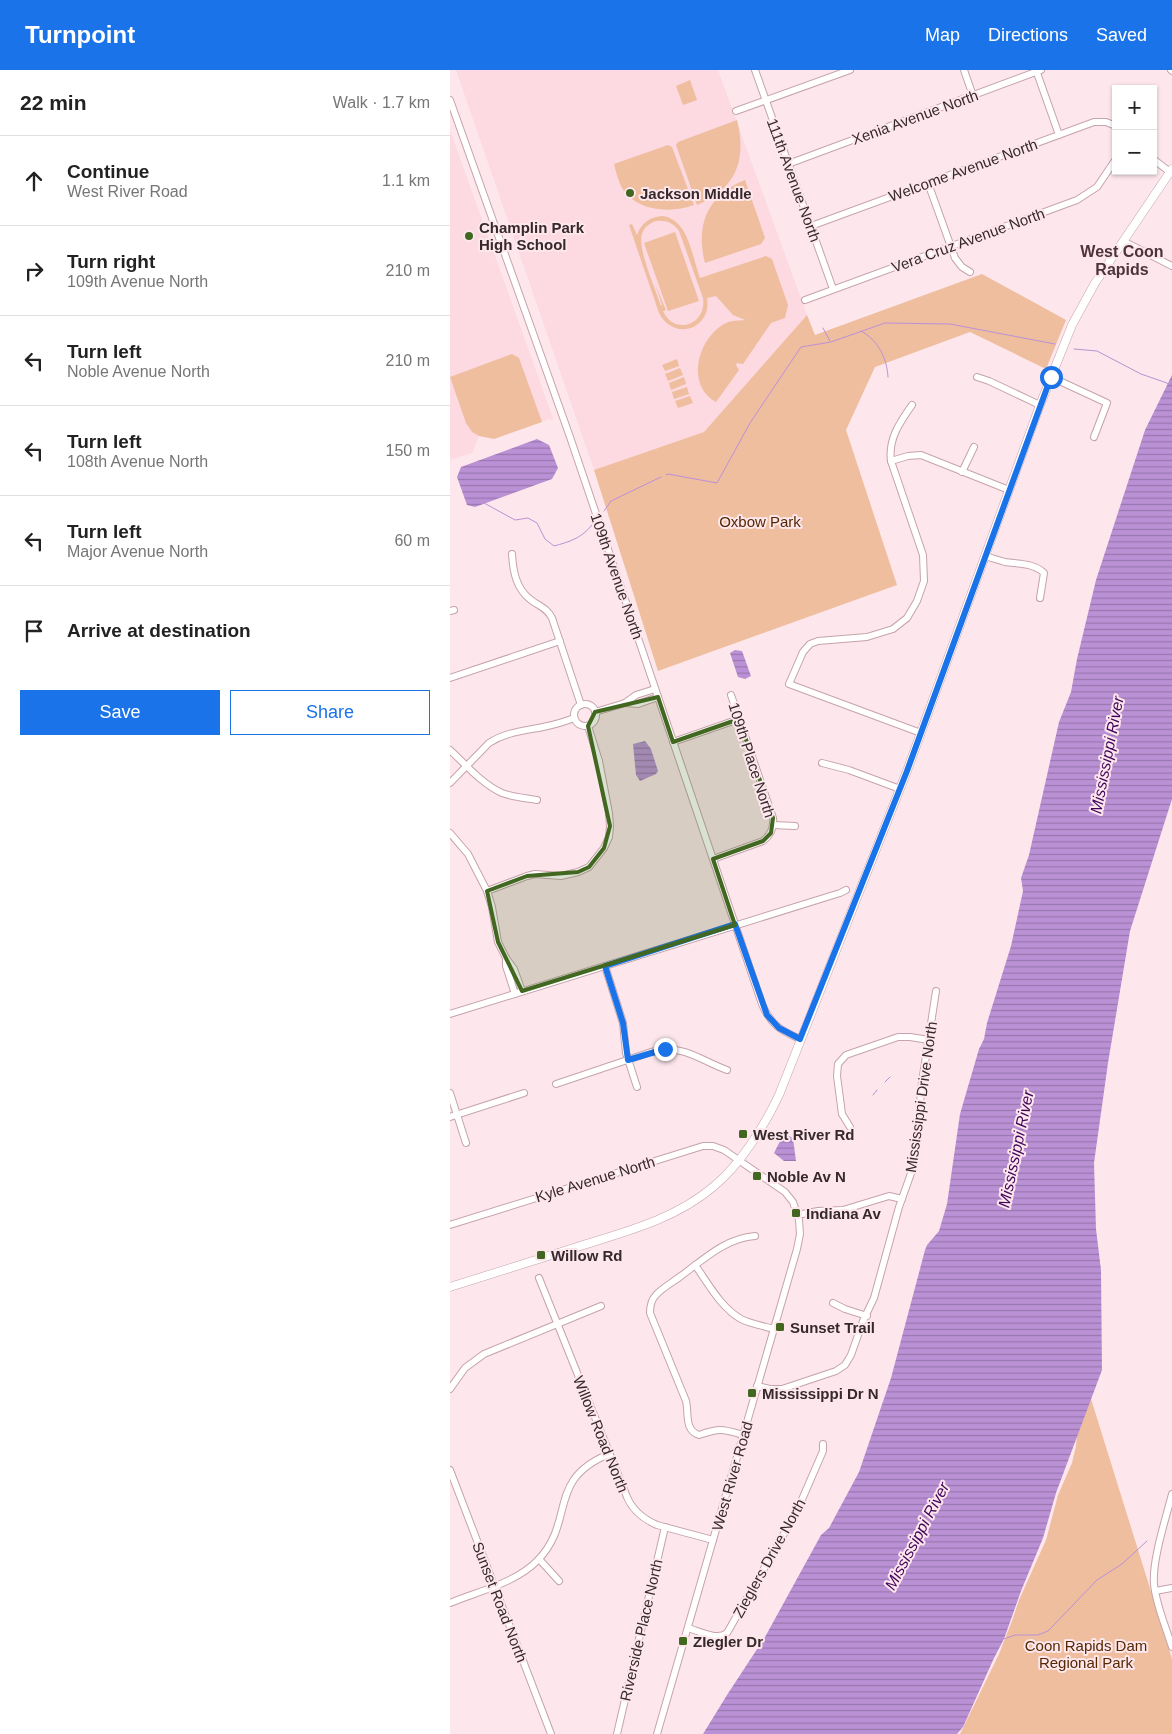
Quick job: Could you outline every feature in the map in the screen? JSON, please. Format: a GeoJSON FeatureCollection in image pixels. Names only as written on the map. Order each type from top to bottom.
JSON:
{"type":"FeatureCollection","features":[{"type":"Feature","properties":{"kind":"main road"},"geometry":{"type":"LineString","coordinates":[[450,1287],[655,1222],[706,1193],[724,1177],[739,1159],[774,1105],[900,789],[1040,405],[1072,325],[1085,299],[1171,170]]}},
{"type":"Feature","properties":{"kind":"street","name":"111th Avenue North"},"geometry":{"type":"LineString","coordinates":[[755,70],[833,289]]}},
{"type":"Feature","properties":{"kind":"street"},"geometry":{"type":"LineString","coordinates":[[736,111],[850,70]]}},
{"type":"Feature","properties":{"kind":"street"},"geometry":{"type":"LineString","coordinates":[[964,70],[973,96]]}},
{"type":"Feature","properties":{"kind":"street"},"geometry":{"type":"LineString","coordinates":[[1038,71],[1059,135]]}},
{"type":"Feature","properties":{"kind":"street","name":"Xenia Avenue North"},"geometry":{"type":"LineString","coordinates":[[788,164],[1038,71]]}},
{"type":"Feature","properties":{"kind":"street","name":"109th Avenue North"},"geometry":{"type":"LineString","coordinates":[[450,100],[564,419],[767,1015],[779,1028],[800,1039]]}},
{"type":"Feature","properties":{"kind":"street","name":"Welcome Avenue North"},"geometry":{"type":"LineString","coordinates":[[811,226],[1094,122],[1106,122],[1112,124]]}},
{"type":"Feature","properties":{"kind":"street"},"geometry":{"type":"LineString","coordinates":[[1157,161],[1171,170]]}},
{"type":"Feature","properties":{"kind":"street","name":"Vera Cruz Avenue North"},"geometry":{"type":"LineString","coordinates":[[804,300],[1086,195],[1097,187],[1112,164]]}},
{"type":"Feature","properties":{"kind":"street"},"geometry":{"type":"LineString","coordinates":[[928,183],[955,258],[962,267],[970,272]]}},
{"type":"Feature","properties":{"kind":"street"},"geometry":{"type":"LineString","coordinates":[[1123,241],[1172,266]]}},
{"type":"Feature","properties":{"kind":"street"},"geometry":{"type":"LineString","coordinates":[[977,377],[1040,405]]}},
{"type":"Feature","properties":{"kind":"street"},"geometry":{"type":"LineString","coordinates":[[1051,377],[1107,403],[1094,437]]}},
{"type":"Feature","properties":{"kind":"street"},"geometry":{"type":"LineString","coordinates":[[912,405],[902,420],[890,445],[891,461],[923,555],[924,580],[917,601],[908,618],[893,629],[867,637],[818,641],[810,644],[803,652],[789,684],[921,733]]}},
{"type":"Feature","properties":{"kind":"street"},"geometry":{"type":"LineString","coordinates":[[962,472],[974,447]]}},
{"type":"Feature","properties":{"kind":"street"},"geometry":{"type":"LineString","coordinates":[[891,461],[908,456],[921,455],[1009,490]]}},
{"type":"Feature","properties":{"kind":"street"},"geometry":{"type":"LineString","coordinates":[[512,554],[514,575],[521,590],[550,613],[581,705]]}},
{"type":"Feature","properties":{"kind":"street"},"geometry":{"type":"LineString","coordinates":[[985,556],[1028,565],[1042,571],[1044,573],[1040,598]]}},
{"type":"Feature","properties":{"kind":"street"},"geometry":{"type":"LineString","coordinates":[[450,678],[560,641]]}},
{"type":"Feature","properties":{"kind":"street"},"geometry":{"type":"LineString","coordinates":[[595,712],[625,703],[636,696],[655,689]]}},
{"type":"Feature","properties":{"kind":"street","name":"109th Place North"},"geometry":{"type":"LineString","coordinates":[[731,695],[773,818],[773,825]]}},
{"type":"Feature","properties":{"kind":"street"},"geometry":{"type":"LineString","coordinates":[[625,703],[638,704],[658,697]]}},
{"type":"Feature","properties":{"kind":"street"},"geometry":{"type":"LineString","coordinates":[[574,718],[576,708],[581,705],[588,705],[595,712]]}},
{"type":"Feature","properties":{"kind":"street"},"geometry":{"type":"LineString","coordinates":[[574,718],[581,726],[588,726],[594,722],[595,712]]}},
{"type":"Feature","properties":{"kind":"street"},"geometry":{"type":"LineString","coordinates":[[450,783],[489,743],[504,734],[544,727],[574,718]]}},
{"type":"Feature","properties":{"kind":"street"},"geometry":{"type":"LineString","coordinates":[[673,742],[739,718]]}},
{"type":"Feature","properties":{"kind":"street"},"geometry":{"type":"LineString","coordinates":[[487,891],[535,874],[561,876],[578,872],[590,867],[604,848],[609,837],[609,813],[599,761],[588,726]]}},
{"type":"Feature","properties":{"kind":"street"},"geometry":{"type":"LineString","coordinates":[[450,750],[486,783],[499,791],[537,800]]}},
{"type":"Feature","properties":{"kind":"street"},"geometry":{"type":"LineString","coordinates":[[822,763],[849,770],[900,789]]}},
{"type":"Feature","properties":{"kind":"street"},"geometry":{"type":"LineString","coordinates":[[713,859],[763,841],[771,833],[773,825],[794,826]]}},
{"type":"Feature","properties":{"kind":"street"},"geometry":{"type":"LineString","coordinates":[[450,833],[468,854],[487,891],[492,907],[498,942],[514,969],[522,992]]}},
{"type":"Feature","properties":{"kind":"street"},"geometry":{"type":"LineString","coordinates":[[450,1014],[846,890]]}},
{"type":"Feature","properties":{"kind":"street"},"geometry":{"type":"LineString","coordinates":[[506,958],[506,966],[515,994]]}},
{"type":"Feature","properties":{"kind":"street"},"geometry":{"type":"LineString","coordinates":[[605,966],[623,1023],[628,1060],[637,1088]]}},
{"type":"Feature","properties":{"kind":"street","name":"Mississippi Drive North"},"geometry":{"type":"LineString","coordinates":[[758,1386],[770,1390],[778,1389],[840,1369],[850,1358],[874,1298],[902,1199],[914,1165],[922,1082],[936,991]]}},
{"type":"Feature","properties":{"kind":"street"},"geometry":{"type":"LineString","coordinates":[[850,1127],[842,1114],[838,1091],[838,1064],[842,1058],[898,1037],[910,1036],[929,1040]]}},
{"type":"Feature","properties":{"kind":"street"},"geometry":{"type":"LineString","coordinates":[[556,1084],[665,1049],[686,1051],[727,1070]]}},
{"type":"Feature","properties":{"kind":"street"},"geometry":{"type":"LineString","coordinates":[[450,1093],[453,1116],[466,1143]]}},
{"type":"Feature","properties":{"kind":"street"},"geometry":{"type":"LineString","coordinates":[[453,1116],[524,1093]]}},
{"type":"Feature","properties":{"kind":"street","name":"Kyle Avenue North"},"geometry":{"type":"LineString","coordinates":[[450,1225],[696,1147],[713,1146],[739,1159]]}},
{"type":"Feature","properties":{"kind":"street","name":"West River Road"},"geometry":{"type":"LineString","coordinates":[[657,1734],[798,1249],[800,1230],[793,1202],[785,1192],[739,1159]]}},
{"type":"Feature","properties":{"kind":"street"},"geometry":{"type":"LineString","coordinates":[[797,1215],[818,1210],[843,1210],[889,1196],[902,1199]]}},
{"type":"Feature","properties":{"kind":"street"},"geometry":{"type":"LineString","coordinates":[[743,1435],[722,1429],[710,1430],[699,1435],[690,1429],[686,1401],[650,1313],[650,1307],[656,1295],[721,1247],[742,1237],[755,1236]]}},
{"type":"Feature","properties":{"kind":"street"},"geometry":{"type":"LineString","coordinates":[[695,1265],[734,1315],[774,1329]]}},
{"type":"Feature","properties":{"kind":"street","name":"Willow Road North"},"geometry":{"type":"LineString","coordinates":[[539,1278],[628,1500],[634,1509],[648,1521],[713,1540]]}},
{"type":"Feature","properties":{"kind":"street"},"geometry":{"type":"LineString","coordinates":[[832,1302],[867,1316]]}},
{"type":"Feature","properties":{"kind":"street"},"geometry":{"type":"LineString","coordinates":[[450,1388],[465,1368],[484,1354],[601,1306]]}},
{"type":"Feature","properties":{"kind":"street","name":"Zieglers Drive North"},"geometry":{"type":"LineString","coordinates":[[688,1628],[718,1636],[723,1636],[727,1633],[797,1511],[823,1451],[823,1444]]}},
{"type":"Feature","properties":{"kind":"street"},"geometry":{"type":"LineString","coordinates":[[450,1603],[516,1577],[539,1559],[553,1538],[571,1482],[584,1468],[610,1454]]}},
{"type":"Feature","properties":{"kind":"street","name":"Sunset Road North"},"geometry":{"type":"LineString","coordinates":[[450,1470],[551,1734]]}},
{"type":"Feature","properties":{"kind":"street"},"geometry":{"type":"LineString","coordinates":[[1172,1494],[1155,1564],[1154,1580],[1155,1591],[1172,1647]]}},
{"type":"Feature","properties":{"kind":"street","name":"Riverside Place North"},"geometry":{"type":"LineString","coordinates":[[617,1734],[665,1527]]}},
{"type":"Feature","properties":{"kind":"street"},"geometry":{"type":"LineString","coordinates":[[539,1559],[559,1581]]}},
{"type":"Feature","properties":{"kind":"street"},"geometry":{"type":"LineString","coordinates":[[1155,1591],[1172,1588]]}},
{"type":"Feature","properties":{"kind":"highlighted area"},"geometry":{"type":"Polygon","coordinates":[[[658,697],[673,742],[739,719],[773,818],[771,833],[763,841],[713,859],[735,925],[522,991],[498,942],[487,891],[527,876],[578,872],[589,867],[604,848],[610,826],[588,726],[595,712],[658,697]]]}},
{"type":"Feature","properties":{"kind":"shaded area","name":"Jackson Middle"},"geometry":{"type":"Polygon","coordinates":[[[456,70],[718,70],[807,315],[704,432],[594,470],[456,70]]]}},
{"type":"Feature","properties":{"kind":"shaded area","name":"Champlin Park High School"},"geometry":{"type":"Polygon","coordinates":[[[450,130],[553,418],[552,420],[549,419],[494,439],[479,436],[472,453],[450,460],[450,130]]]}},
{"type":"Feature","properties":{"kind":"green space"},"geometry":{"type":"Polygon","coordinates":[[[690,80],[697,100],[683,105],[676,86],[690,80]]]}},
{"type":"Feature","properties":{"kind":"green space"},"geometry":{"type":"Polygon","coordinates":[[[737,120],[740,148],[735,172],[721,191],[697,205],[676,145],[678,142],[737,120]]]}},
{"type":"Feature","properties":{"kind":"green space"},"geometry":{"type":"Polygon","coordinates":[[[668,145],[672,147],[694,205],[666,210],[647,207],[638,203],[624,191],[614,164],[668,145]]]}},
{"type":"Feature","properties":{"kind":"green space"},"geometry":{"type":"Polygon","coordinates":[[[745,180],[765,238],[761,244],[705,263],[702,236],[707,212],[722,194],[732,186],[745,180]]]}},
{"type":"Feature","properties":{"kind":"green space"},"geometry":{"type":"Polygon","coordinates":[[[662,216],[671,219],[684,231],[700,278],[766,256],[772,259],[788,305],[785,318],[771,323],[743,364],[737,363],[736,365],[739,370],[716,402],[706,394],[700,384],[698,373],[699,361],[703,349],[717,329],[728,322],[745,320],[733,315],[716,296],[707,298],[707,309],[704,318],[698,324],[682,329],[666,322],[659,313],[629,225],[632,224],[637,235],[646,222],[662,216]],[[660,221],[649,224],[642,234],[644,259],[661,306],[655,284],[666,310],[663,311],[668,319],[682,325],[689,324],[700,315],[703,307],[703,298],[679,231],[672,224],[660,221]]]}},
{"type":"Feature","properties":{"kind":"green space"},"geometry":{"type":"Polygon","coordinates":[[[675,232],[699,301],[668,311],[644,243],[675,232]]]}},
{"type":"Feature","properties":{"kind":"green space","name":"Oxbow Park"},"geometry":{"type":"Polygon","coordinates":[[[982,274],[1066,320],[1046,369],[970,332],[875,367],[846,430],[897,585],[658,671],[594,470],[704,432],[807,315],[815,335],[982,274]]]}},
{"type":"Feature","properties":{"kind":"green space"},"geometry":{"type":"Polygon","coordinates":[[[512,354],[519,358],[542,422],[494,439],[479,436],[472,432],[466,423],[450,377],[512,354]]]}},
{"type":"Feature","properties":{"kind":"green space"},"geometry":{"type":"Polygon","coordinates":[[[677,359],[679,366],[665,371],[662,365],[677,359]]]}},
{"type":"Feature","properties":{"kind":"green space"},"geometry":{"type":"Polygon","coordinates":[[[680,368],[683,375],[668,381],[665,374],[680,368]]]}},
{"type":"Feature","properties":{"kind":"green space"},"geometry":{"type":"Polygon","coordinates":[[[684,377],[686,384],[671,390],[669,383],[684,377]]]}},
{"type":"Feature","properties":{"kind":"green space"},"geometry":{"type":"Polygon","coordinates":[[[687,387],[689,394],[674,399],[672,392],[687,387]]]}},
{"type":"Feature","properties":{"kind":"green space"},"geometry":{"type":"Polygon","coordinates":[[[690,396],[693,403],[678,408],[675,401],[690,396]]]}},
{"type":"Feature","properties":{"kind":"green space","name":"Coon Rapids Dam Regional Park"},"geometry":{"type":"Polygon","coordinates":[[[1087,1386],[1172,1659],[1172,1734],[960,1734],[999,1654],[1019,1600],[1046,1540],[1058,1495],[1072,1463],[1076,1446],[1079,1411],[1087,1386]]]}},
{"type":"Feature","properties":{"kind":"water","name":"Mississippi River"},"geometry":{"type":"Polygon","coordinates":[[[1172,375],[1172,799],[1130,931],[1094,1163],[1096,1229],[1101,1270],[1102,1370],[1056,1493],[1043,1538],[1004,1639],[963,1727],[957,1734],[703,1734],[765,1637],[821,1535],[829,1528],[859,1472],[891,1378],[925,1250],[939,1231],[947,1204],[960,1114],[1011,946],[1023,891],[1021,878],[1029,855],[1059,722],[1071,692],[1096,580],[1145,430],[1172,375]]]}},
{"type":"Feature","properties":{"kind":"water"},"geometry":{"type":"Polygon","coordinates":[[[537,439],[549,445],[558,468],[552,479],[475,507],[467,505],[457,477],[461,467],[537,439]]]}},
{"type":"Feature","properties":{"kind":"water"},"geometry":{"type":"Polygon","coordinates":[[[735,650],[742,651],[751,676],[745,679],[738,677],[730,653],[735,650]]]}},
{"type":"Feature","properties":{"kind":"water"},"geometry":{"type":"Polygon","coordinates":[[[645,741],[651,749],[658,771],[656,774],[640,781],[636,775],[633,744],[645,741]]]}},
{"type":"Feature","properties":{"kind":"water"},"geometry":{"type":"Polygon","coordinates":[[[787,1135],[793,1138],[796,1161],[784,1161],[774,1153],[779,1143],[787,1135]]]}},
{"type":"Feature","properties":{"kind":"waterway"},"geometry":{"type":"LineString","coordinates":[[666,475],[717,483],[750,423],[801,347],[831,342],[885,323],[950,324],[1055,344]]}},
{"type":"Feature","properties":{"kind":"waterway"},"geometry":{"type":"LineString","coordinates":[[823,328],[830,341]]}},
{"type":"Feature","properties":{"kind":"waterway"},"geometry":{"type":"LineString","coordinates":[[861,331],[872,339],[881,350],[886,363],[888,377]]}},
{"type":"Feature","properties":{"kind":"waterway"},"geometry":{"type":"LineString","coordinates":[[1074,349],[1097,351],[1141,374],[1168,384]]}},
{"type":"Feature","properties":{"kind":"waterway"},"geometry":{"type":"LineString","coordinates":[[604,511],[611,501],[661,477]]}},
{"type":"Feature","properties":{"kind":"waterway"},"geometry":{"type":"LineString","coordinates":[[484,503],[515,520],[528,518],[537,523],[545,539],[554,546],[580,536],[592,525]]}},
{"type":"Feature","properties":{"kind":"waterway"},"geometry":{"type":"LineString","coordinates":[[885,1082],[890,1077]]}},
{"type":"Feature","properties":{"kind":"waterway"},"geometry":{"type":"LineString","coordinates":[[873,1095],[877,1090]]}},
{"type":"Feature","properties":{"kind":"waterway"},"geometry":{"type":"LineString","coordinates":[[1004,1639],[1015,1635],[1038,1635],[1048,1631],[1097,1580],[1122,1564],[1147,1541]]}},
{"type":"Feature","properties":{"kind":"place","name":"Jackson Middle"},"geometry":{"type":"Point","coordinates":[630,193]}},
{"type":"Feature","properties":{"kind":"place","name":"Champlin Park High School"},"geometry":{"type":"Point","coordinates":[469,236]}},
{"type":"Feature","properties":{"kind":"place","name":"West River Rd"},"geometry":{"type":"Point","coordinates":[743,1134]}},
{"type":"Feature","properties":{"kind":"place","name":"Noble Av N"},"geometry":{"type":"Point","coordinates":[757,1176]}},
{"type":"Feature","properties":{"kind":"place","name":"Indiana Av"},"geometry":{"type":"Point","coordinates":[796,1213]}},
{"type":"Feature","properties":{"kind":"place","name":"Willow Rd"},"geometry":{"type":"Point","coordinates":[541,1255]}},
{"type":"Feature","properties":{"kind":"place","name":"Sunset Trail"},"geometry":{"type":"Point","coordinates":[780,1327]}},
{"type":"Feature","properties":{"kind":"place","name":"Mississippi Dr N"},"geometry":{"type":"Point","coordinates":[752,1393]}},
{"type":"Feature","properties":{"kind":"place","name":"ZIegler Dr"},"geometry":{"type":"Point","coordinates":[683,1641]}},
{"type":"Feature","properties":{"kind":"district","name":"West Coon Rapids"},"geometry":{"type":"Point","coordinates":[1122,260]}},
{"type":"Feature","properties":{"kind":"route"},"geometry":{"type":"LineString","coordinates":[[665,1049],[628,1060],[623,1023],[605,966],[735,924],[767,1015],[779,1028],[800,1039],[907,771],[1051,377]]}}]}
